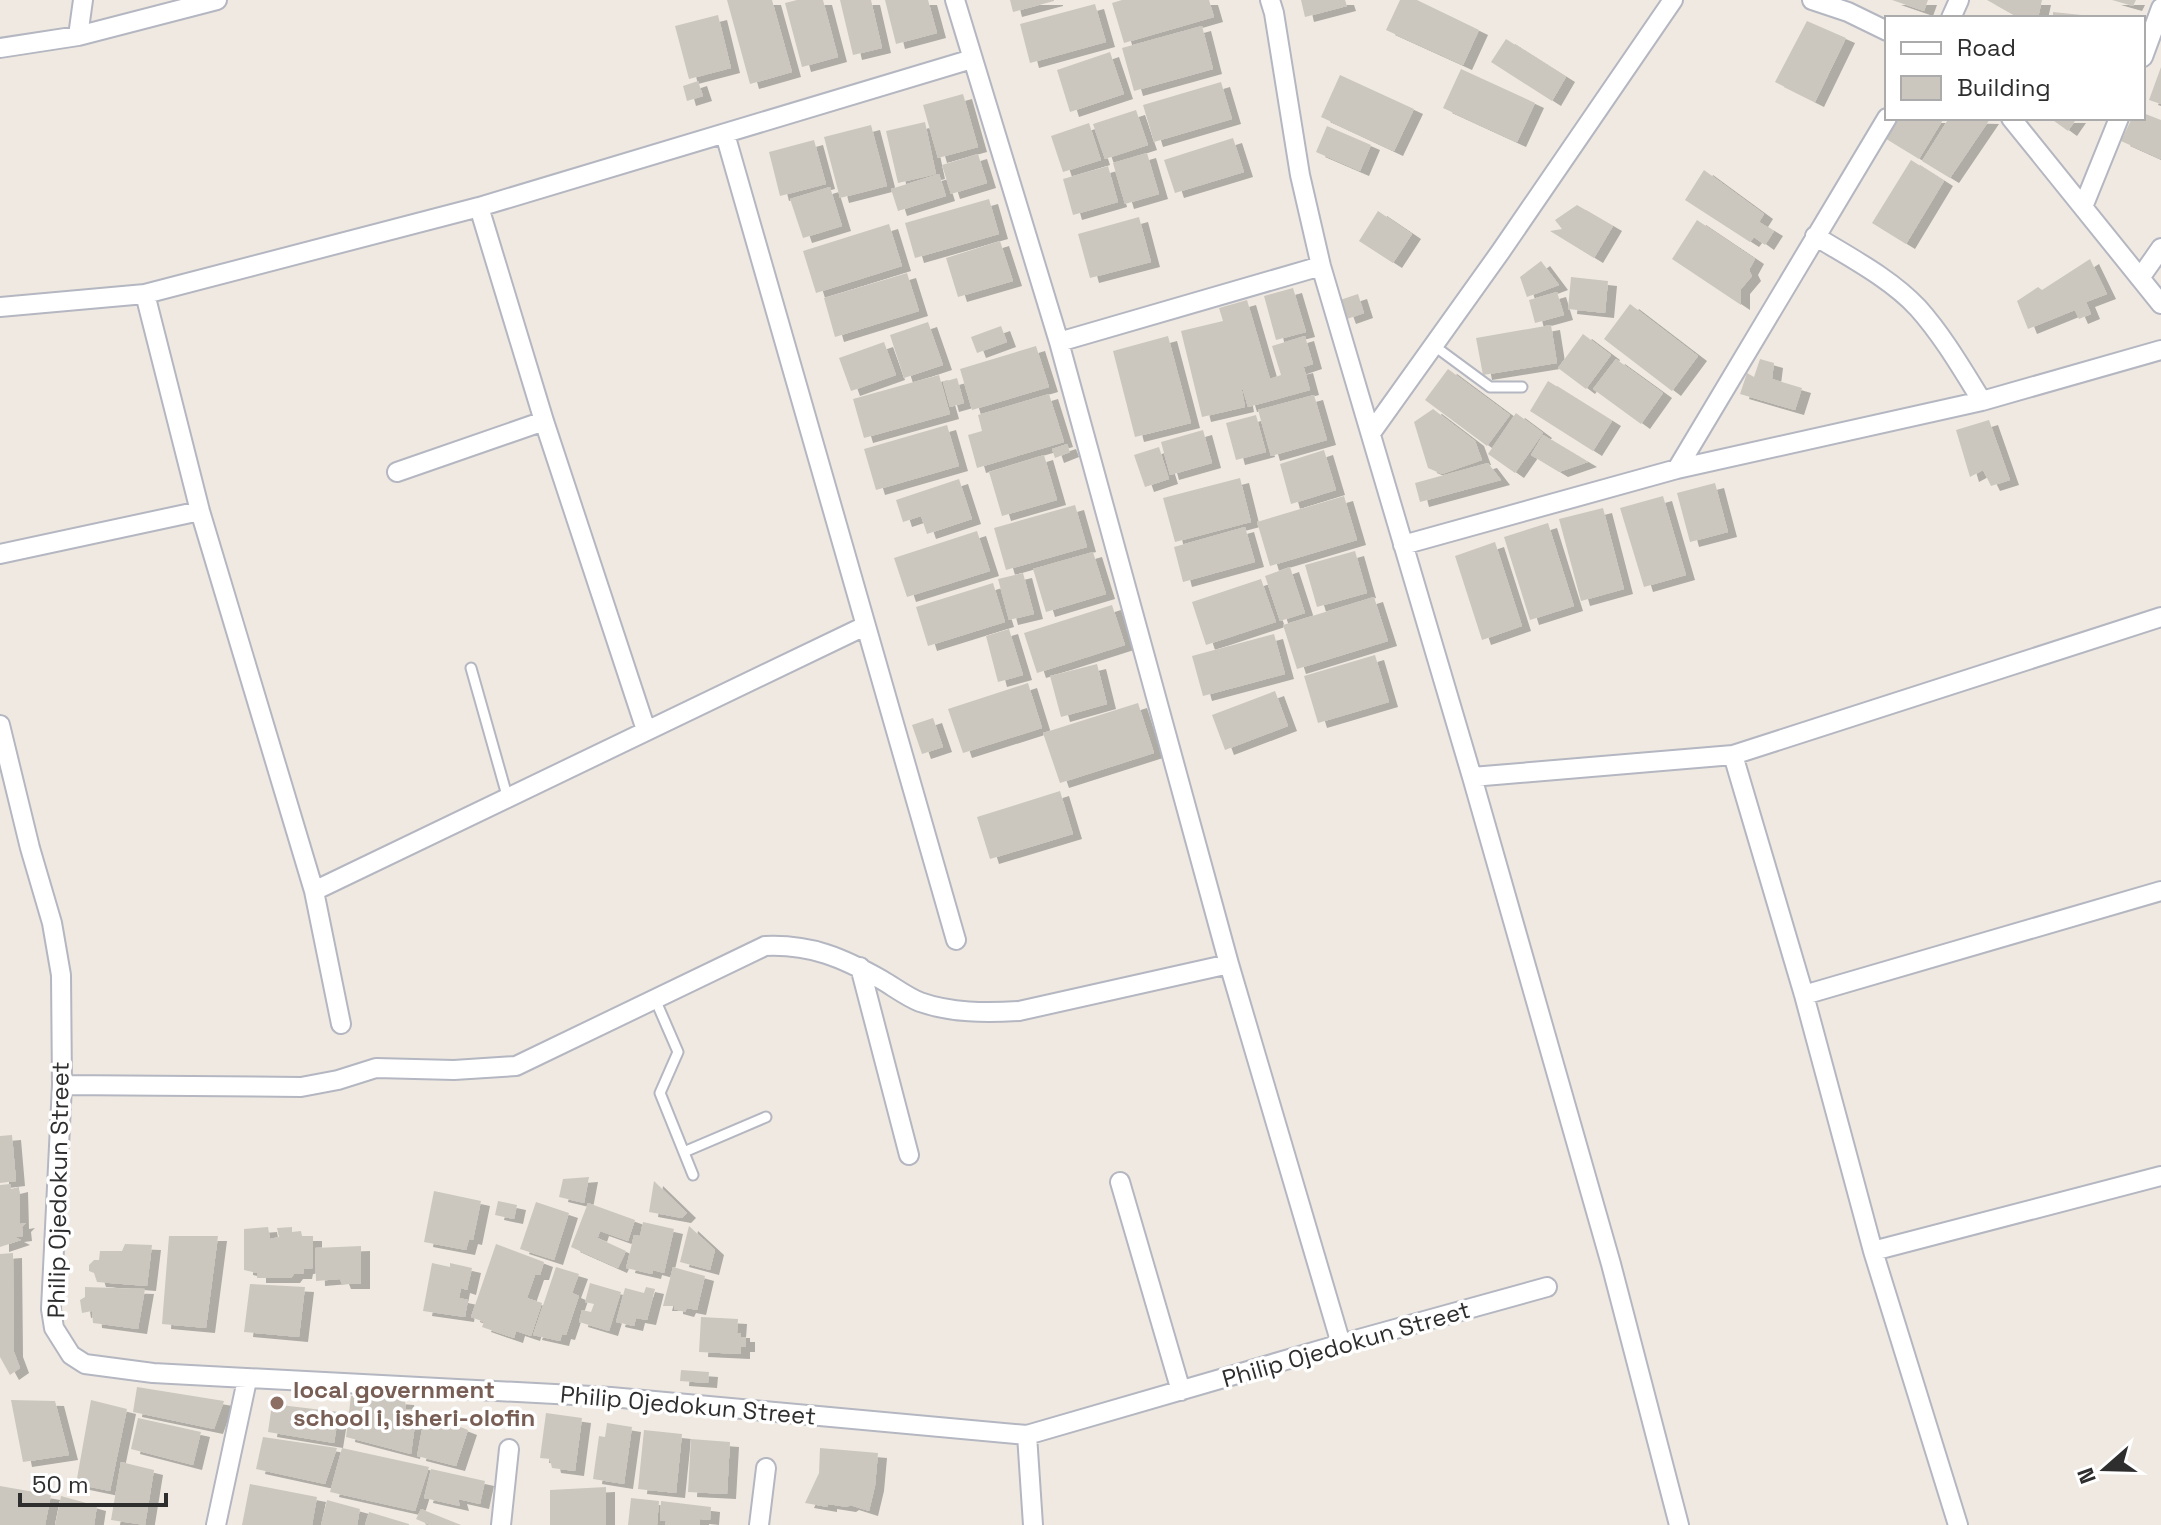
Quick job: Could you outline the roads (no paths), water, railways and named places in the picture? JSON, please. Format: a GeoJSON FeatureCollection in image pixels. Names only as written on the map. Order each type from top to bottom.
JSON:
{"type":"FeatureCollection","features":[{"type":"Feature","properties":{"kind":"street"},"geometry":{"type":"LineString","coordinates":[[78,36],[83,0]]}},
{"type":"Feature","properties":{"kind":"street"},"geometry":{"type":"LineString","coordinates":[[0,48],[78,36],[217,0]]}},
{"type":"Feature","properties":{"kind":"street"},"geometry":{"type":"LineString","coordinates":[[955,0],[1059,342],[1229,964],[1341,1344]]}},
{"type":"Feature","properties":{"kind":"street"},"geometry":{"type":"LineString","coordinates":[[1270,0],[1300,175],[1321,266],[1472,777],[1611,1264],[1679,1525]]}},
{"type":"Feature","properties":{"kind":"street"},"geometry":{"type":"LineString","coordinates":[[1371,433],[1673,0]]}},
{"type":"Feature","properties":{"kind":"street"},"geometry":{"type":"LineString","coordinates":[[1812,0],[1848,12],[1885,30]]}},
{"type":"Feature","properties":{"kind":"street"},"geometry":{"type":"LineString","coordinates":[[2145,52],[2161,8]]}},
{"type":"Feature","properties":{"kind":"street"},"geometry":{"type":"LineString","coordinates":[[0,307],[145,294],[479,207],[972,59]]}},
{"type":"Feature","properties":{"kind":"street"},"geometry":{"type":"LineString","coordinates":[[1677,469],[1886,120]]}},
{"type":"Feature","properties":{"kind":"street"},"geometry":{"type":"LineString","coordinates":[[2013,120],[2161,304]]}},
{"type":"Feature","properties":{"kind":"street"},"geometry":{"type":"LineString","coordinates":[[2083,207],[2118,120]]}},
{"type":"Feature","properties":{"kind":"street"},"geometry":{"type":"LineString","coordinates":[[725,134],[956,940]]}},
{"type":"Feature","properties":{"kind":"street"},"geometry":{"type":"LineString","coordinates":[[479,207],[544,421],[646,730]]}},
{"type":"Feature","properties":{"kind":"street"},"geometry":{"type":"LineString","coordinates":[[1815,236],[1875,273],[1916,306],[1947,346],[1982,401]]}},
{"type":"Feature","properties":{"kind":"street"},"geometry":{"type":"LineString","coordinates":[[2140,278],[2161,248]]}},
{"type":"Feature","properties":{"kind":"street"},"geometry":{"type":"LineString","coordinates":[[1059,342],[1321,266]]}},
{"type":"Feature","properties":{"kind":"street"},"geometry":{"type":"LineString","coordinates":[[145,294],[200,511],[314,891],[341,1024]]}},
{"type":"Feature","properties":{"kind":"street"},"geometry":{"type":"LineString","coordinates":[[1403,545],[1677,469],[1982,401],[2161,350]]}},
{"type":"Feature","properties":{"kind":"street"},"geometry":{"type":"LineString","coordinates":[[397,472],[544,421]]}},
{"type":"Feature","properties":{"kind":"street"},"geometry":{"type":"LineString","coordinates":[[0,554],[200,511]]}},
{"type":"Feature","properties":{"kind":"street"},"geometry":{"type":"LineString","coordinates":[[1472,777],[1733,755],[2161,617]]}},
{"type":"Feature","properties":{"kind":"street"},"geometry":{"type":"LineString","coordinates":[[314,891],[865,626]]}},
{"type":"Feature","properties":{"kind":"street","name":"Philip Ojedokun Street"},"geometry":{"type":"LineString","coordinates":[[0,725],[52,923],[59,962],[62,1085],[51,1309],[54,1328],[61,1342],[71,1355],[85,1364],[247,1380],[611,1397],[1027,1435],[1547,1287]]}},
{"type":"Feature","properties":{"kind":"street"},"geometry":{"type":"LineString","coordinates":[[1733,755],[1804,995],[1873,1251],[1958,1525]]}},
{"type":"Feature","properties":{"kind":"street"},"geometry":{"type":"LineString","coordinates":[[1804,995],[2161,891]]}},
{"type":"Feature","properties":{"kind":"street"},"geometry":{"type":"LineString","coordinates":[[62,1085],[301,1087],[376,1068],[454,1070],[516,1066],[765,946],[779,945],[828,954],[860,967],[919,1002],[994,1013],[1019,1011],[1229,964]]}},
{"type":"Feature","properties":{"kind":"street"},"geometry":{"type":"LineString","coordinates":[[860,967],[909,1155]]}},
{"type":"Feature","properties":{"kind":"street"},"geometry":{"type":"LineString","coordinates":[[1873,1251],[2161,1176]]}},
{"type":"Feature","properties":{"kind":"street"},"geometry":{"type":"LineString","coordinates":[[1120,1182],[1181,1391]]}},
{"type":"Feature","properties":{"kind":"street"},"geometry":{"type":"LineString","coordinates":[[216,1525],[247,1380]]}},
{"type":"Feature","properties":{"kind":"street"},"geometry":{"type":"LineString","coordinates":[[1027,1435],[1033,1525]]}},
{"type":"Feature","properties":{"kind":"street"},"geometry":{"type":"LineString","coordinates":[[501,1525],[509,1449]]}},
{"type":"Feature","properties":{"kind":"street"},"geometry":{"type":"LineString","coordinates":[[759,1525],[766,1468]]}},
{"type":"Feature","properties":{"kind":"lane"},"geometry":{"type":"LineString","coordinates":[[1433,345],[1490,387],[1522,387]]}},
{"type":"Feature","properties":{"kind":"lane"},"geometry":{"type":"LineString","coordinates":[[471,668],[508,799]]}},
{"type":"Feature","properties":{"kind":"lane"},"geometry":{"type":"LineString","coordinates":[[655,999],[678,1052],[660,1093],[693,1175]]}},
{"type":"Feature","properties":{"kind":"lane"},"geometry":{"type":"LineString","coordinates":[[684,1152],[766,1117]]}},
{"type":"Feature","properties":{"kind":"place","name":"local government school i, isheri-olofin"},"geometry":{"type":"Point","coordinates":[277,1403]}}]}
